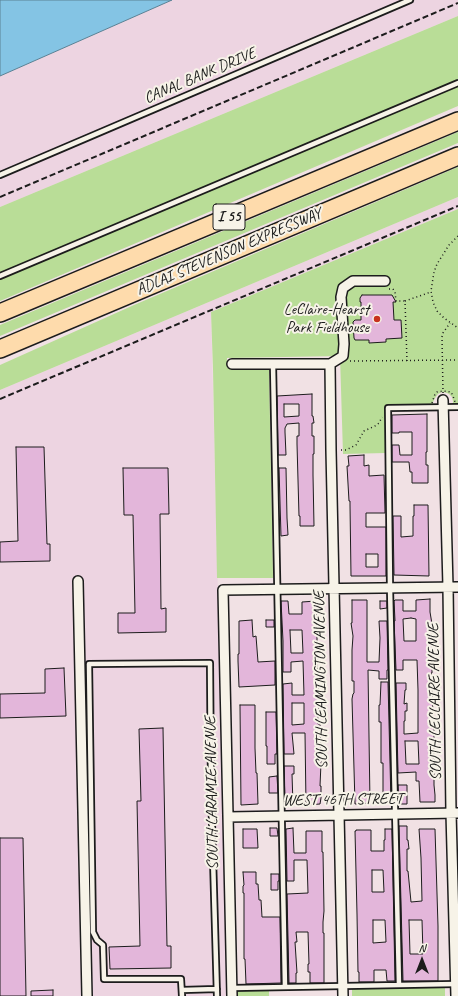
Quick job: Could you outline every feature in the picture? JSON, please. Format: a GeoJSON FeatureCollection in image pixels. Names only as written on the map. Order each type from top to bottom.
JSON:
{"type":"FeatureCollection","features":[{"type":"Feature","properties":{"kind":"highway","name":"I 55"},"geometry":{"type":"LineString","coordinates":[[0,313],[458,121]]}},
{"type":"Feature","properties":{"kind":"highway","name":"ADLAI STEVENSON EXPRESSWAY"},"geometry":{"type":"LineString","coordinates":[[0,349],[458,156]]}},
{"type":"Feature","properties":{"kind":"highway"},"geometry":{"type":"LineString","coordinates":[[0,359],[27,347],[98,308]]}},
{"type":"Feature","properties":{"kind":"street"},"geometry":{"type":"LineString","coordinates":[[232,364],[330,364],[343,356],[344,344],[341,297],[343,288],[353,281],[386,285]]}},
{"type":"Feature","properties":{"kind":"street","name":"SOUTH LEAMINGTON AVENUE"},"geometry":{"type":"LineString","coordinates":[[330,364],[338,815],[343,996]]}},
{"type":"Feature","properties":{"kind":"street","name":"SOUTH LECLAIRE AVENUE"},"geometry":{"type":"LineString","coordinates":[[443,400],[455,813],[456,996]]}},
{"type":"Feature","properties":{"kind":"street"},"geometry":{"type":"LineString","coordinates":[[78,581],[87,996]]}},
{"type":"Feature","properties":{"kind":"street"},"geometry":{"type":"LineString","coordinates":[[277,589],[458,586]]}},
{"type":"Feature","properties":{"kind":"street","name":"SOUTH LARAMIE AVENUE"},"geometry":{"type":"LineString","coordinates":[[232,992],[224,590],[277,589]]}},
{"type":"Feature","properties":{"kind":"street","name":"WEST 46TH STREET"},"geometry":{"type":"LineString","coordinates":[[228,817],[455,813]]}},
{"type":"Feature","properties":{"kind":"lane","name":"CANAL BANK DRIVE"},"geometry":{"type":"LineString","coordinates":[[0,175],[410,0]]}},
{"type":"Feature","properties":{"kind":"lane"},"geometry":{"type":"LineString","coordinates":[[0,276],[458,83]]}},
{"type":"Feature","properties":{"kind":"lane"},"geometry":{"type":"LineString","coordinates":[[273,364],[285,987]]}},
{"type":"Feature","properties":{"kind":"lane"},"geometry":{"type":"LineString","coordinates":[[398,985],[388,408],[443,400],[458,407]]}},
{"type":"Feature","properties":{"kind":"lane"},"geometry":{"type":"LineString","coordinates":[[182,996],[181,979],[104,979],[103,946],[96,940],[93,932],[89,664],[210,663],[211,789],[217,996]]}},
{"type":"Feature","properties":{"kind":"lane"},"geometry":{"type":"LineString","coordinates":[[232,992],[285,987],[457,984]]}},
{"type":"Feature","properties":{"kind":"lane"},"geometry":{"type":"LineString","coordinates":[[182,990],[217,989]]}},
{"type":"Feature","properties":{"kind":"path"},"geometry":{"type":"LineString","coordinates":[[458,236],[449,246],[434,272],[431,292],[437,311],[458,328]]}},
{"type":"Feature","properties":{"kind":"path"},"geometry":{"type":"LineString","coordinates":[[386,285],[395,292],[396,301],[405,301],[431,292]]}},
{"type":"Feature","properties":{"kind":"path"},"geometry":{"type":"LineString","coordinates":[[405,301],[407,361]]}},
{"type":"Feature","properties":{"kind":"path"},"geometry":{"type":"LineString","coordinates":[[443,400],[442,337],[450,323]]}},
{"type":"Feature","properties":{"kind":"path"},"geometry":{"type":"LineString","coordinates":[[348,361],[458,360]]}},
{"type":"Feature","properties":{"kind":"shaded area"},"geometry":{"type":"Polygon","coordinates":[[[172,0],[458,0],[458,16],[0,207],[0,76],[172,0]]]}},
{"type":"Feature","properties":{"kind":"shaded area"},"geometry":{"type":"Polygon","coordinates":[[[458,197],[458,209],[211,312],[228,996],[0,996],[0,390],[458,197]]]}},
{"type":"Feature","properties":{"kind":"green space"},"geometry":{"type":"Polygon","coordinates":[[[458,16],[458,106],[0,301],[0,207],[458,16]]]}},
{"type":"Feature","properties":{"kind":"green space"},"geometry":{"type":"Polygon","coordinates":[[[458,132],[458,143],[0,336],[0,325],[458,132]]]}},
{"type":"Feature","properties":{"kind":"green space"},"geometry":{"type":"Polygon","coordinates":[[[458,167],[458,197],[0,390],[0,365],[134,305],[458,167]]]}},
{"type":"Feature","properties":{"kind":"green space"},"geometry":{"type":"Polygon","coordinates":[[[458,209],[458,405],[453,405],[452,397],[447,393],[442,392],[435,398],[433,402],[434,406],[385,406],[386,453],[343,454],[340,356],[227,358],[227,368],[269,368],[273,578],[217,578],[211,312],[458,209]]]}},
{"type":"Feature","properties":{"kind":"green space"},"geometry":{"type":"Polygon","coordinates":[[[445,986],[445,996],[352,996],[352,988],[445,986]]]}},
{"type":"Feature","properties":{"kind":"green space"},"geometry":{"type":"Polygon","coordinates":[[[269,989],[269,996],[238,996],[238,990],[269,989]]]}},
{"type":"Feature","properties":{"kind":"water"},"geometry":{"type":"Polygon","coordinates":[[[0,0],[172,0],[0,76],[0,0]]]}},
{"type":"Feature","properties":{"kind":"building","name":"LeClaire-Hearst Park Fieldhouse"},"geometry":{"type":"Polygon","coordinates":[[[362,295],[392,295],[396,302],[393,302],[394,320],[401,320],[402,338],[386,339],[386,342],[369,343],[369,340],[355,340],[353,322],[355,320],[361,320],[360,298],[362,295]]]}},
{"type":"Feature","properties":{"kind":"building"},"geometry":{"type":"Polygon","coordinates":[[[312,394],[312,416],[314,423],[312,423],[312,436],[314,436],[314,526],[300,526],[297,444],[297,436],[299,436],[299,423],[287,424],[285,428],[286,455],[278,455],[277,396],[312,394]],[[284,404],[284,417],[299,416],[299,404],[284,404]]]}},
{"type":"Feature","properties":{"kind":"building"},"geometry":{"type":"Polygon","coordinates":[[[427,414],[426,465],[428,465],[428,483],[412,483],[412,472],[410,472],[409,462],[392,462],[392,445],[399,445],[400,455],[412,455],[412,432],[392,433],[392,415],[427,414]]]}},
{"type":"Feature","properties":{"kind":"building"},"geometry":{"type":"Polygon","coordinates":[[[16,447],[44,447],[47,544],[50,544],[50,561],[0,562],[0,542],[18,541],[16,447]]]}},
{"type":"Feature","properties":{"kind":"building"},"geometry":{"type":"Polygon","coordinates":[[[364,455],[364,466],[369,465],[369,476],[384,475],[385,513],[366,513],[366,527],[386,527],[386,576],[351,576],[350,501],[347,466],[349,466],[348,456],[364,455]],[[366,554],[366,567],[378,567],[378,554],[366,554]]]}},
{"type":"Feature","properties":{"kind":"building"},"geometry":{"type":"Polygon","coordinates":[[[123,468],[168,468],[169,514],[160,514],[161,609],[166,608],[166,632],[118,633],[118,613],[135,613],[133,515],[124,515],[123,468]]]}},
{"type":"Feature","properties":{"kind":"building"},"geometry":{"type":"Polygon","coordinates":[[[279,468],[286,468],[288,535],[281,536],[279,468]]]}},
{"type":"Feature","properties":{"kind":"building"},"geometry":{"type":"Polygon","coordinates":[[[414,505],[428,505],[429,576],[394,575],[393,516],[401,516],[401,537],[413,536],[414,505]]]}},
{"type":"Feature","properties":{"kind":"building"},"geometry":{"type":"Polygon","coordinates":[[[430,599],[432,624],[431,673],[435,802],[420,802],[419,781],[416,781],[416,772],[398,773],[396,683],[406,683],[404,704],[407,703],[407,711],[405,711],[404,734],[418,733],[418,690],[417,660],[403,660],[403,670],[396,670],[394,601],[403,600],[403,611],[416,611],[416,600],[430,599]],[[403,619],[404,641],[416,641],[416,619],[403,619]],[[405,741],[406,764],[419,764],[418,741],[405,741]]]}},
{"type":"Feature","properties":{"kind":"building"},"geometry":{"type":"Polygon","coordinates":[[[352,600],[367,600],[367,662],[379,662],[379,621],[387,621],[388,670],[387,679],[379,679],[379,671],[368,670],[370,803],[355,804],[352,699],[354,693],[354,681],[352,681],[352,600]]]}},
{"type":"Feature","properties":{"kind":"building"},"geometry":{"type":"Polygon","coordinates":[[[281,601],[288,601],[289,614],[302,614],[302,602],[316,601],[318,622],[318,724],[320,724],[321,763],[320,804],[306,805],[305,733],[292,733],[294,754],[284,754],[283,684],[292,683],[292,695],[304,695],[303,661],[291,662],[291,672],[283,672],[281,601]],[[290,630],[291,653],[303,653],[302,630],[290,630]],[[292,703],[292,725],[304,724],[304,703],[292,703]]]}},
{"type":"Feature","properties":{"kind":"building"},"geometry":{"type":"Polygon","coordinates":[[[380,601],[387,601],[387,608],[380,609],[380,601]]]}},
{"type":"Feature","properties":{"kind":"building"},"geometry":{"type":"Polygon","coordinates":[[[252,620],[253,637],[256,636],[258,662],[275,661],[275,685],[239,687],[239,621],[252,620]]]}},
{"type":"Feature","properties":{"kind":"building"},"geometry":{"type":"Polygon","coordinates":[[[266,620],[274,620],[274,627],[266,627],[266,620]]]}},
{"type":"Feature","properties":{"kind":"building"},"geometry":{"type":"Polygon","coordinates":[[[64,668],[66,716],[0,718],[0,694],[45,693],[45,669],[64,668]]]}},
{"type":"Feature","properties":{"kind":"building"},"geometry":{"type":"Polygon","coordinates":[[[381,682],[388,682],[391,803],[384,803],[383,801],[381,722],[379,722],[381,682]]]}},
{"type":"Feature","properties":{"kind":"building"},"geometry":{"type":"Polygon","coordinates":[[[240,705],[255,705],[255,748],[258,804],[241,805],[240,705]]]}},
{"type":"Feature","properties":{"kind":"building"},"geometry":{"type":"Polygon","coordinates":[[[266,712],[276,712],[277,754],[275,754],[275,764],[267,764],[266,712]]]}},
{"type":"Feature","properties":{"kind":"building"},"geometry":{"type":"Polygon","coordinates":[[[163,728],[167,946],[171,946],[171,968],[110,969],[109,947],[140,946],[137,801],[141,801],[139,729],[163,728]]]}},
{"type":"Feature","properties":{"kind":"building"},"geometry":{"type":"Polygon","coordinates":[[[284,766],[294,766],[294,774],[292,774],[293,805],[285,805],[284,766]]]}},
{"type":"Feature","properties":{"kind":"building"},"geometry":{"type":"Polygon","coordinates":[[[277,776],[278,793],[269,793],[269,777],[277,776]]]}},
{"type":"Feature","properties":{"kind":"building"},"geometry":{"type":"Polygon","coordinates":[[[398,785],[407,785],[407,804],[399,804],[398,785]]]}},
{"type":"Feature","properties":{"kind":"building"},"geometry":{"type":"Polygon","coordinates":[[[399,826],[407,826],[407,840],[409,849],[407,849],[407,871],[411,902],[422,901],[419,829],[435,829],[438,981],[403,981],[399,826]],[[409,920],[410,954],[423,954],[422,920],[409,920]]]}},
{"type":"Feature","properties":{"kind":"building"},"geometry":{"type":"Polygon","coordinates":[[[270,828],[277,828],[278,836],[270,836],[270,828]]]}},
{"type":"Feature","properties":{"kind":"building"},"geometry":{"type":"Polygon","coordinates":[[[293,828],[294,853],[306,853],[306,831],[322,831],[324,983],[310,983],[310,972],[308,972],[308,932],[296,932],[296,983],[289,983],[287,894],[308,893],[307,860],[294,860],[294,881],[287,881],[286,829],[293,828]]]}},
{"type":"Feature","properties":{"kind":"building"},"geometry":{"type":"Polygon","coordinates":[[[243,829],[257,829],[258,848],[243,848],[243,829]]]}},
{"type":"Feature","properties":{"kind":"building"},"geometry":{"type":"Polygon","coordinates":[[[385,829],[392,829],[395,981],[387,981],[386,970],[374,970],[374,982],[359,982],[355,831],[371,830],[371,851],[384,851],[385,829]],[[372,870],[372,892],[384,892],[383,870],[372,870]],[[373,920],[373,943],[386,942],[385,920],[373,920]]]}},
{"type":"Feature","properties":{"kind":"building"},"geometry":{"type":"Polygon","coordinates":[[[0,838],[23,838],[26,996],[0,996],[0,838]]]}},
{"type":"Feature","properties":{"kind":"building"},"geometry":{"type":"Polygon","coordinates":[[[243,872],[256,872],[256,884],[258,884],[259,900],[261,900],[262,917],[280,917],[281,983],[246,984],[244,959],[243,872]]]}},
{"type":"Feature","properties":{"kind":"building"},"geometry":{"type":"Polygon","coordinates":[[[271,874],[279,874],[278,890],[271,890],[271,874]]]}},
{"type":"Feature","properties":{"kind":"building"},"geometry":{"type":"Polygon","coordinates":[[[53,990],[53,996],[31,996],[31,991],[53,990]]]}},
{"type":"Feature","properties":{"kind":"railway"},"geometry":{"type":"LineString","coordinates":[[0,197],[458,3]]}},
{"type":"Feature","properties":{"kind":"railway"},"geometry":{"type":"LineString","coordinates":[[0,399],[458,206]]}},
{"type":"Feature","properties":{"kind":"place","name":"LeClaire-Hearst Park Fieldhouse"},"geometry":{"type":"Point","coordinates":[377,319]}}]}
